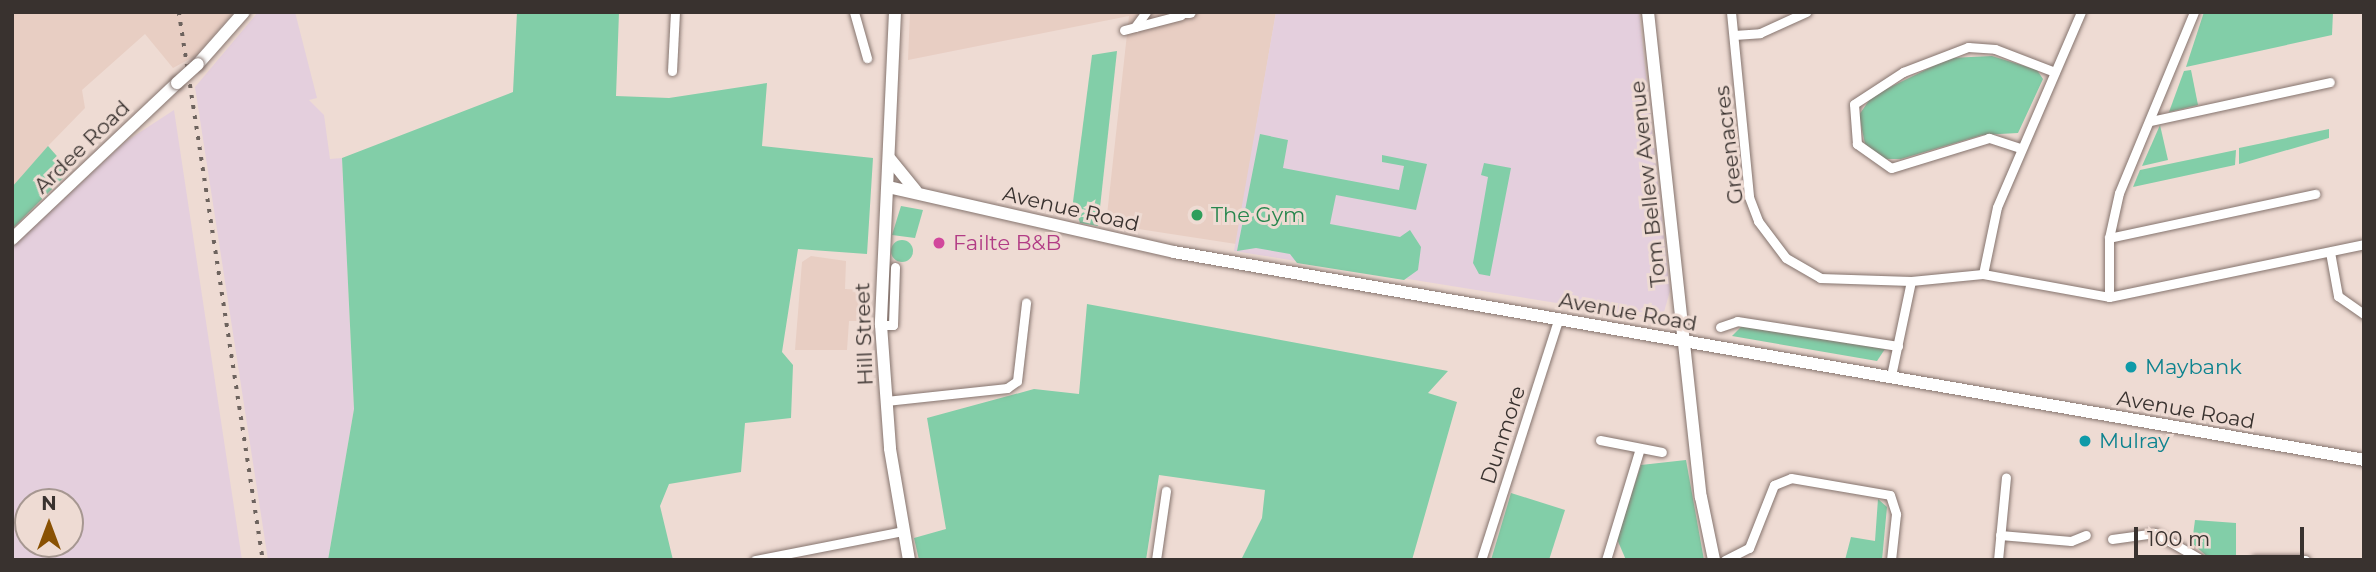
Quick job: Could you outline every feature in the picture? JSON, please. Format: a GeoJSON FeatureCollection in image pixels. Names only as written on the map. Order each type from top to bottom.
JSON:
{"type":"FeatureCollection","features":[{"type":"Feature","properties":{"kind":"street","name":"Ardee Road"},"geometry":{"type":"LineString","coordinates":[[12,239],[198,64],[244,12]]}},
{"type":"Feature","properties":{"kind":"street"},"geometry":{"type":"LineString","coordinates":[[672,71],[675,12]]}},
{"type":"Feature","properties":{"kind":"street"},"geometry":{"type":"LineString","coordinates":[[854,12],[867,58]]}},
{"type":"Feature","properties":{"kind":"street","name":"Hill Street"},"geometry":{"type":"LineString","coordinates":[[895,12],[881,325],[886,401],[909,560]]}},
{"type":"Feature","properties":{"kind":"street"},"geometry":{"type":"LineString","coordinates":[[1146,12],[1129,29],[1184,13]]}},
{"type":"Feature","properties":{"kind":"street","name":"Tom Bellew Avenue"},"geometry":{"type":"LineString","coordinates":[[1648,12],[1714,560]]}},
{"type":"Feature","properties":{"kind":"street","name":"Greenacres"},"geometry":{"type":"LineString","coordinates":[[1731,12],[1749,197],[1771,244],[1820,278],[1911,281],[1983,274],[2109,297],[2364,244]]}},
{"type":"Feature","properties":{"kind":"street"},"geometry":{"type":"LineString","coordinates":[[1734,35],[1760,33],[1805,12]]}},
{"type":"Feature","properties":{"kind":"street"},"geometry":{"type":"LineString","coordinates":[[1983,274],[1997,206],[2081,12]]}},
{"type":"Feature","properties":{"kind":"street"},"geometry":{"type":"LineString","coordinates":[[2109,297],[2109,238],[2119,193],[2194,12]]}},
{"type":"Feature","properties":{"kind":"street"},"geometry":{"type":"LineString","coordinates":[[2020,148],[1989,138],[1891,168],[1857,144],[1854,104],[1903,72],[1968,47],[1995,49],[2055,72]]}},
{"type":"Feature","properties":{"kind":"street"},"geometry":{"type":"LineString","coordinates":[[2151,121],[2330,82]]}},
{"type":"Feature","properties":{"kind":"street"},"geometry":{"type":"LineString","coordinates":[[889,156],[919,194]]}},
{"type":"Feature","properties":{"kind":"street","name":"Avenue Road"},"geometry":{"type":"LineString","coordinates":[[888,187],[1092,236],[2364,460]]}},
{"type":"Feature","properties":{"kind":"street"},"geometry":{"type":"LineString","coordinates":[[2109,238],[2315,194]]}},
{"type":"Feature","properties":{"kind":"street"},"geometry":{"type":"LineString","coordinates":[[2330,252],[2338,296],[2364,314]]}},
{"type":"Feature","properties":{"kind":"street"},"geometry":{"type":"LineString","coordinates":[[881,325],[892,325],[895,267]]}},
{"type":"Feature","properties":{"kind":"street"},"geometry":{"type":"LineString","coordinates":[[1891,376],[1911,281]]}},
{"type":"Feature","properties":{"kind":"street"},"geometry":{"type":"LineString","coordinates":[[886,401],[1007,388],[1017,381],[1026,303]]}},
{"type":"Feature","properties":{"kind":"street","name":"Dunmore"},"geometry":{"type":"LineString","coordinates":[[1481,560],[1559,320]]}},
{"type":"Feature","properties":{"kind":"street"},"geometry":{"type":"LineString","coordinates":[[1720,327],[1737,321],[1898,346]]}},
{"type":"Feature","properties":{"kind":"street"},"geometry":{"type":"LineString","coordinates":[[1600,440],[1662,453]]}},
{"type":"Feature","properties":{"kind":"street"},"geometry":{"type":"LineString","coordinates":[[1606,560],[1640,448]]}},
{"type":"Feature","properties":{"kind":"street"},"geometry":{"type":"LineString","coordinates":[[1998,560],[2006,477]]}},
{"type":"Feature","properties":{"kind":"street"},"geometry":{"type":"LineString","coordinates":[[1725,560],[1749,548],[1774,485],[1791,478],[1890,495],[1896,514],[1891,560]]}},
{"type":"Feature","properties":{"kind":"street"},"geometry":{"type":"LineString","coordinates":[[1156,560],[1166,491]]}},
{"type":"Feature","properties":{"kind":"street"},"geometry":{"type":"LineString","coordinates":[[755,560],[903,531]]}},
{"type":"Feature","properties":{"kind":"street"},"geometry":{"type":"LineString","coordinates":[[2112,538],[2155,533],[2202,560]]}},
{"type":"Feature","properties":{"kind":"street"},"geometry":{"type":"LineString","coordinates":[[2000,535],[2071,541],[2087,535]]}},
{"type":"Feature","properties":{"kind":"street"},"geometry":{"type":"LineString","coordinates":[[2255,560],[2305,560]]}},
{"type":"Feature","properties":{"kind":"shaded area"},"geometry":{"type":"Polygon","coordinates":[[[12,12],[234,12],[197,55],[173,68],[145,34],[82,90],[85,108],[48,146],[70,171],[12,229],[12,12]]]}},
{"type":"Feature","properties":{"kind":"shaded area"},"geometry":{"type":"Polygon","coordinates":[[[258,12],[295,12],[317,98],[309,100],[324,115],[330,159],[342,158],[354,409],[328,560],[268,560],[195,87],[258,12]]]}},
{"type":"Feature","properties":{"kind":"shaded area"},"geometry":{"type":"Polygon","coordinates":[[[910,12],[1276,12],[1236,244],[1106,224],[1129,16],[908,60],[910,12]]]}},
{"type":"Feature","properties":{"kind":"shaded area"},"geometry":{"type":"Polygon","coordinates":[[[1276,12],[1639,12],[1670,291],[1664,312],[1650,318],[1234,251],[1276,12]]]}},
{"type":"Feature","properties":{"kind":"shaded area"},"geometry":{"type":"Polygon","coordinates":[[[174,110],[242,560],[12,560],[12,247],[125,142],[174,110]]]}},
{"type":"Feature","properties":{"kind":"shaded area"},"geometry":{"type":"Polygon","coordinates":[[[811,256],[846,261],[845,289],[864,290],[864,321],[849,321],[847,350],[795,350],[802,262],[811,256]]]}},
{"type":"Feature","properties":{"kind":"green space"},"geometry":{"type":"Polygon","coordinates":[[[517,12],[619,12],[616,96],[669,98],[767,83],[762,146],[873,158],[867,254],[798,249],[782,352],[793,365],[791,418],[745,423],[741,472],[669,484],[660,506],[673,560],[328,560],[354,409],[342,158],[513,92],[517,12]]]}},
{"type":"Feature","properties":{"kind":"green space"},"geometry":{"type":"Polygon","coordinates":[[[2204,12],[2333,12],[2332,35],[2186,67],[2204,12]]]}},
{"type":"Feature","properties":{"kind":"green space"},"geometry":{"type":"Polygon","coordinates":[[[1117,51],[1098,226],[1080,223],[1073,202],[1092,55],[1117,51]]]}},
{"type":"Feature","properties":{"kind":"green space"},"geometry":{"type":"Polygon","coordinates":[[[1992,56],[2037,70],[2043,79],[2018,133],[1982,135],[1901,159],[1882,159],[1865,144],[1859,115],[1872,96],[1950,58],[1992,56]]]}},
{"type":"Feature","properties":{"kind":"green space"},"geometry":{"type":"Polygon","coordinates":[[[2191,70],[2198,105],[2169,112],[2184,71],[2191,70]]]}},
{"type":"Feature","properties":{"kind":"green space"},"geometry":{"type":"Polygon","coordinates":[[[2160,125],[2168,160],[2142,166],[2160,125]]]}},
{"type":"Feature","properties":{"kind":"green space"},"geometry":{"type":"Polygon","coordinates":[[[2329,129],[2329,138],[2239,164],[2239,148],[2329,129]]]}},
{"type":"Feature","properties":{"kind":"green space"},"geometry":{"type":"Polygon","coordinates":[[[1260,134],[1288,140],[1283,168],[1399,190],[1404,166],[1382,162],[1382,155],[1427,164],[1416,210],[1336,195],[1330,224],[1400,237],[1410,230],[1421,247],[1418,270],[1404,280],[1297,263],[1290,254],[1256,248],[1237,251],[1260,134]]]}},
{"type":"Feature","properties":{"kind":"green space"},"geometry":{"type":"Polygon","coordinates":[[[48,146],[70,171],[12,229],[12,187],[48,146]]]}},
{"type":"Feature","properties":{"kind":"green space"},"geometry":{"type":"Polygon","coordinates":[[[2236,150],[2235,165],[2133,187],[2140,170],[2236,150]]]}},
{"type":"Feature","properties":{"kind":"green space"},"geometry":{"type":"Polygon","coordinates":[[[1484,163],[1511,168],[1490,276],[1479,274],[1473,263],[1488,177],[1481,175],[1484,163]]]}},
{"type":"Feature","properties":{"kind":"green space"},"geometry":{"type":"Polygon","coordinates":[[[901,206],[923,210],[915,238],[892,235],[901,206]]]}},
{"type":"Feature","properties":{"kind":"green space"},"geometry":{"type":"Polygon","coordinates":[[[902,240],[910,243],[913,251],[910,259],[902,262],[894,259],[891,251],[894,243],[902,240]]]}},
{"type":"Feature","properties":{"kind":"green space"},"geometry":{"type":"Polygon","coordinates":[[[1087,304],[1448,371],[1428,393],[1457,402],[1412,560],[1241,560],[1262,518],[1265,490],[1159,475],[1146,560],[919,560],[914,538],[946,529],[927,418],[1034,389],[1079,394],[1087,304]]]}},
{"type":"Feature","properties":{"kind":"green space"},"geometry":{"type":"Polygon","coordinates":[[[1743,325],[1885,349],[1877,361],[1732,336],[1743,325]]]}},
{"type":"Feature","properties":{"kind":"green space"},"geometry":{"type":"Polygon","coordinates":[[[1686,460],[1704,560],[1626,560],[1617,539],[1641,465],[1686,460]]]}},
{"type":"Feature","properties":{"kind":"green space"},"geometry":{"type":"Polygon","coordinates":[[[1511,493],[1565,510],[1549,560],[1491,560],[1511,493]]]}},
{"type":"Feature","properties":{"kind":"green space"},"geometry":{"type":"Polygon","coordinates":[[[1878,499],[1887,507],[1882,560],[1845,560],[1851,537],[1875,541],[1878,499]]]}},
{"type":"Feature","properties":{"kind":"green space"},"geometry":{"type":"Polygon","coordinates":[[[2195,520],[2236,523],[2236,557],[2211,560],[2192,543],[2195,520]]]}},
{"type":"Feature","properties":{"kind":"railway"},"geometry":{"type":"LineString","coordinates":[[179,12],[263,560]]}},
{"type":"Feature","properties":{"kind":"place","name":"The Gym"},"geometry":{"type":"Point","coordinates":[1197,215]}},
{"type":"Feature","properties":{"kind":"place","name":"Failte B&B"},"geometry":{"type":"Point","coordinates":[939,243]}},
{"type":"Feature","properties":{"kind":"place","name":"Maybank"},"geometry":{"type":"Point","coordinates":[2131,367]}},
{"type":"Feature","properties":{"kind":"place","name":"Mulray"},"geometry":{"type":"Point","coordinates":[2085,441]}}]}
